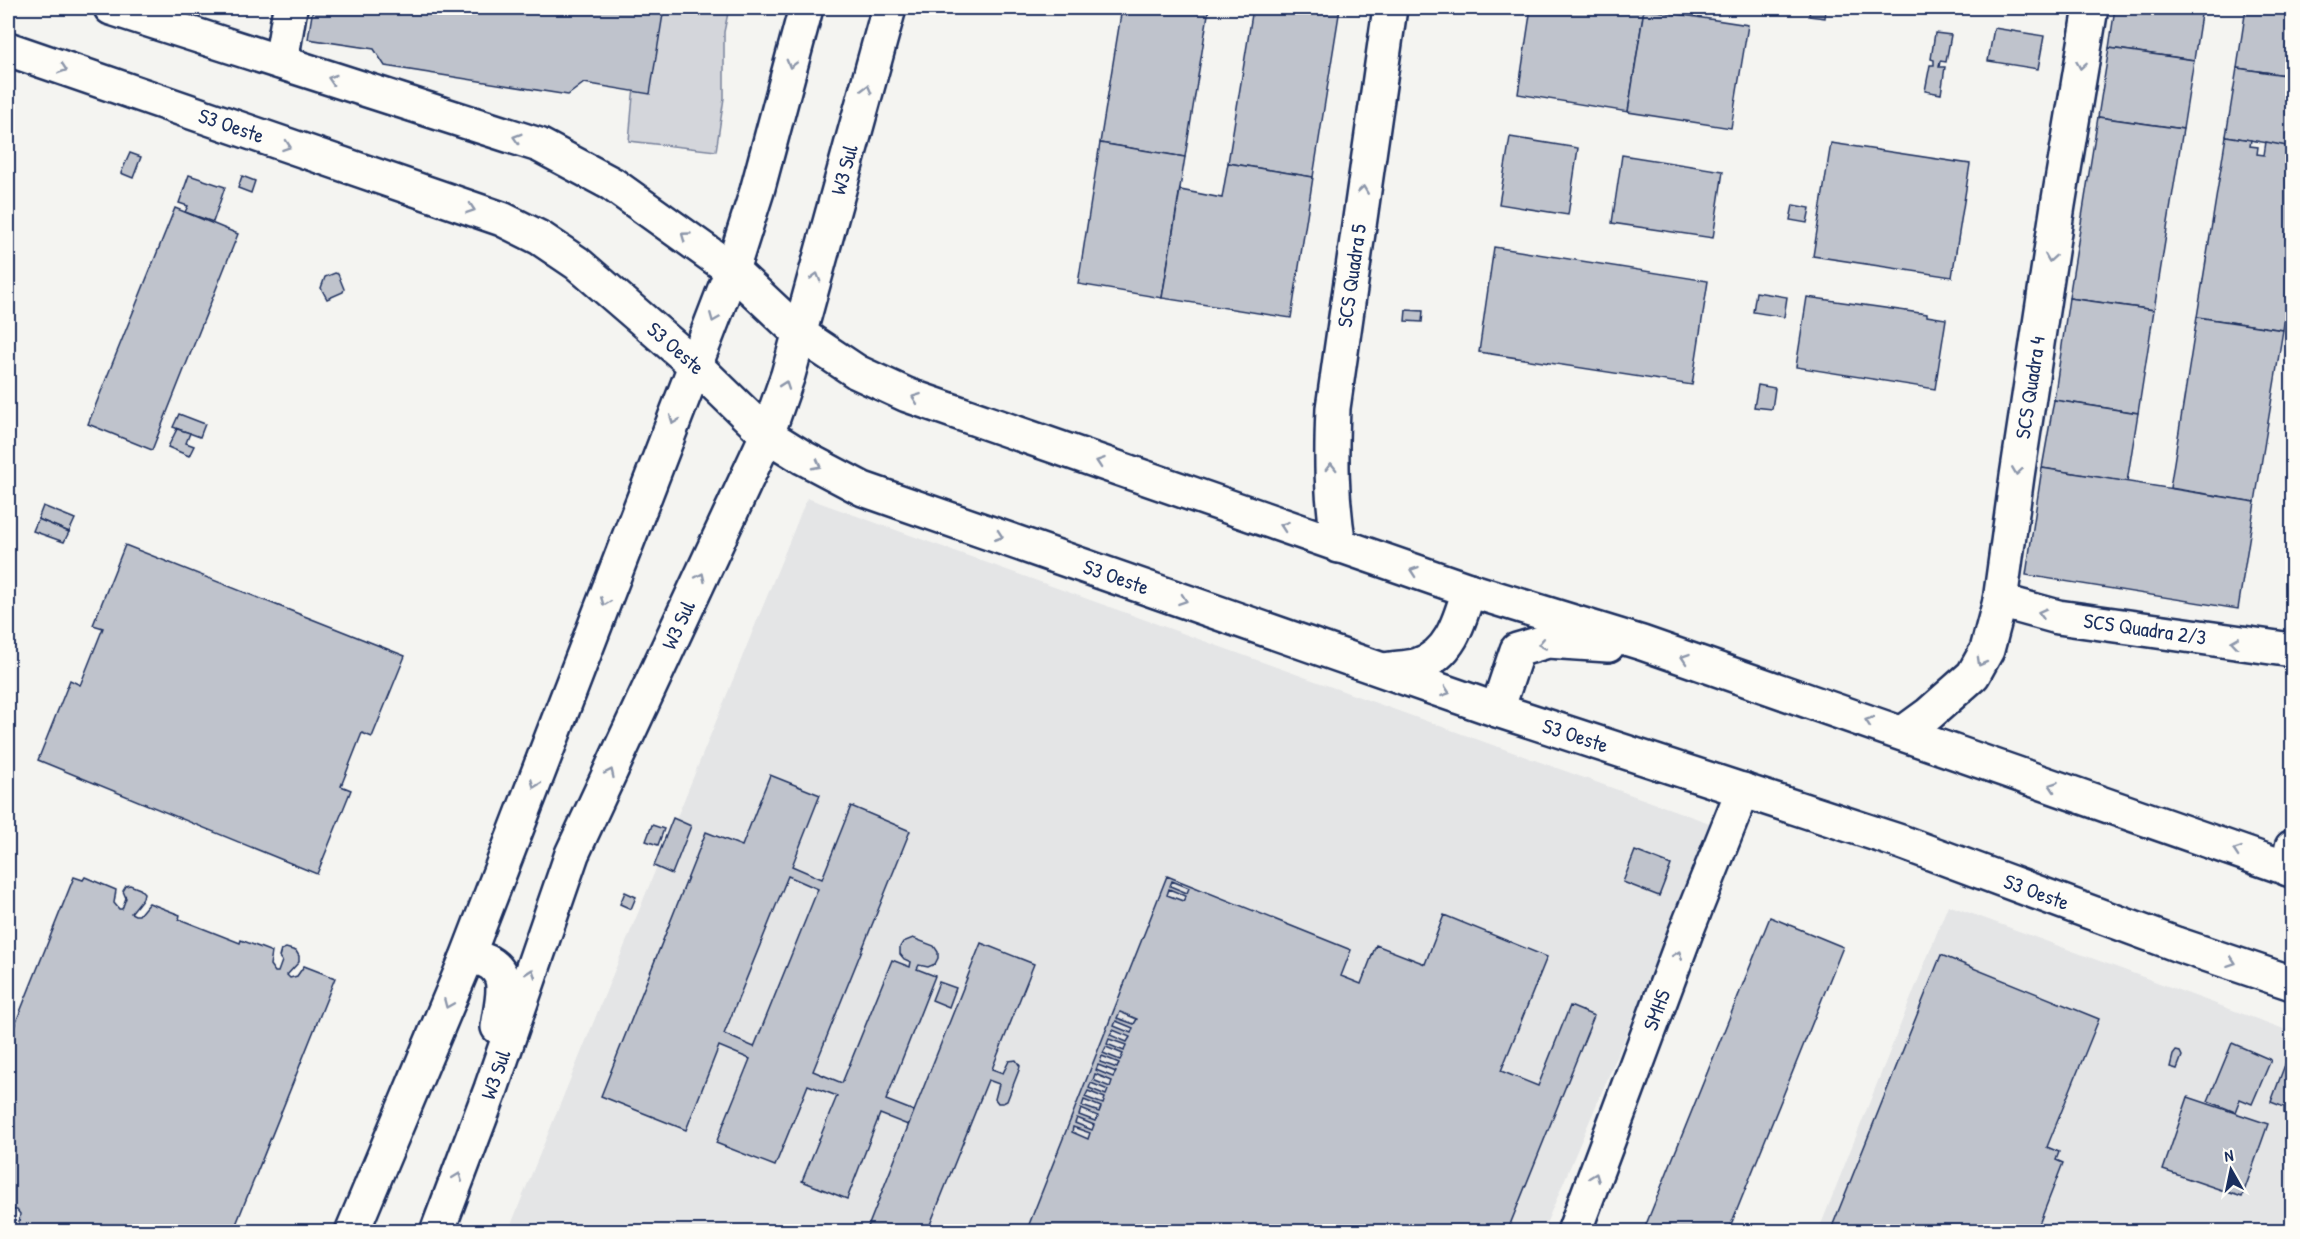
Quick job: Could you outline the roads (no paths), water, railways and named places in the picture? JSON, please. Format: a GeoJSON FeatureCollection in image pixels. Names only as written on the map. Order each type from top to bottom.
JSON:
{"type":"FeatureCollection","features":[{"type":"Feature","properties":{"kind":"main road"},"geometry":{"type":"LineString","coordinates":[[111,8],[539,145],[612,184],[732,270],[800,334],[857,372],[907,394],[1469,590],[1642,643],[1903,733],[2291,862]]}},
{"type":"Feature","properties":{"kind":"main road"},"geometry":{"type":"LineString","coordinates":[[281,62],[290,8]]}},
{"type":"Feature","properties":{"kind":"main road"},"geometry":{"type":"LineString","coordinates":[[352,1232],[466,960],[732,270],[757,191],[806,8]]}},
{"type":"Feature","properties":{"kind":"main road","name":"W3 Sul"},"geometry":{"type":"LineString","coordinates":[[437,1232],[491,1089],[572,854],[767,435],[800,334],[890,8]]}},
{"type":"Feature","properties":{"kind":"main road","name":"SCS Quadra 5"},"geometry":{"type":"LineString","coordinates":[[1339,546],[1330,469],[1333,408],[1390,8]]}},
{"type":"Feature","properties":{"kind":"main road","name":"SCS Quadra 4"},"geometry":{"type":"LineString","coordinates":[[1903,733],[1929,714],[1973,675],[1987,650],[2000,601],[2051,252],[2091,8]]}},
{"type":"Feature","properties":{"kind":"main road","name":"S3 Oeste"},"geometry":{"type":"LineString","coordinates":[[8,49],[502,219],[540,238],[577,263],[695,365],[767,435],[804,458],[863,489],[1497,710],[1901,842],[2176,944],[2292,983]]}},
{"type":"Feature","properties":{"kind":"main road"},"geometry":{"type":"LineString","coordinates":[[1385,670],[1419,665],[1439,654],[1458,627],[1469,590]]}},
{"type":"Feature","properties":{"kind":"main road","name":"SCS Quadra 2/3"},"geometry":{"type":"LineString","coordinates":[[2000,601],[2058,617],[2292,650]]}},
{"type":"Feature","properties":{"kind":"main road"},"geometry":{"type":"LineString","coordinates":[[1497,710],[1517,650],[1548,641],[1595,645],[1642,643]]}},
{"type":"Feature","properties":{"kind":"main road","name":"SMHS"},"geometry":{"type":"LineString","coordinates":[[1574,1232],[1686,932],[1743,790]]}},
{"type":"Feature","properties":{"kind":"main road"},"geometry":{"type":"LineString","coordinates":[[466,960],[480,958],[488,962],[500,975],[503,986],[491,1089]]}}]}
